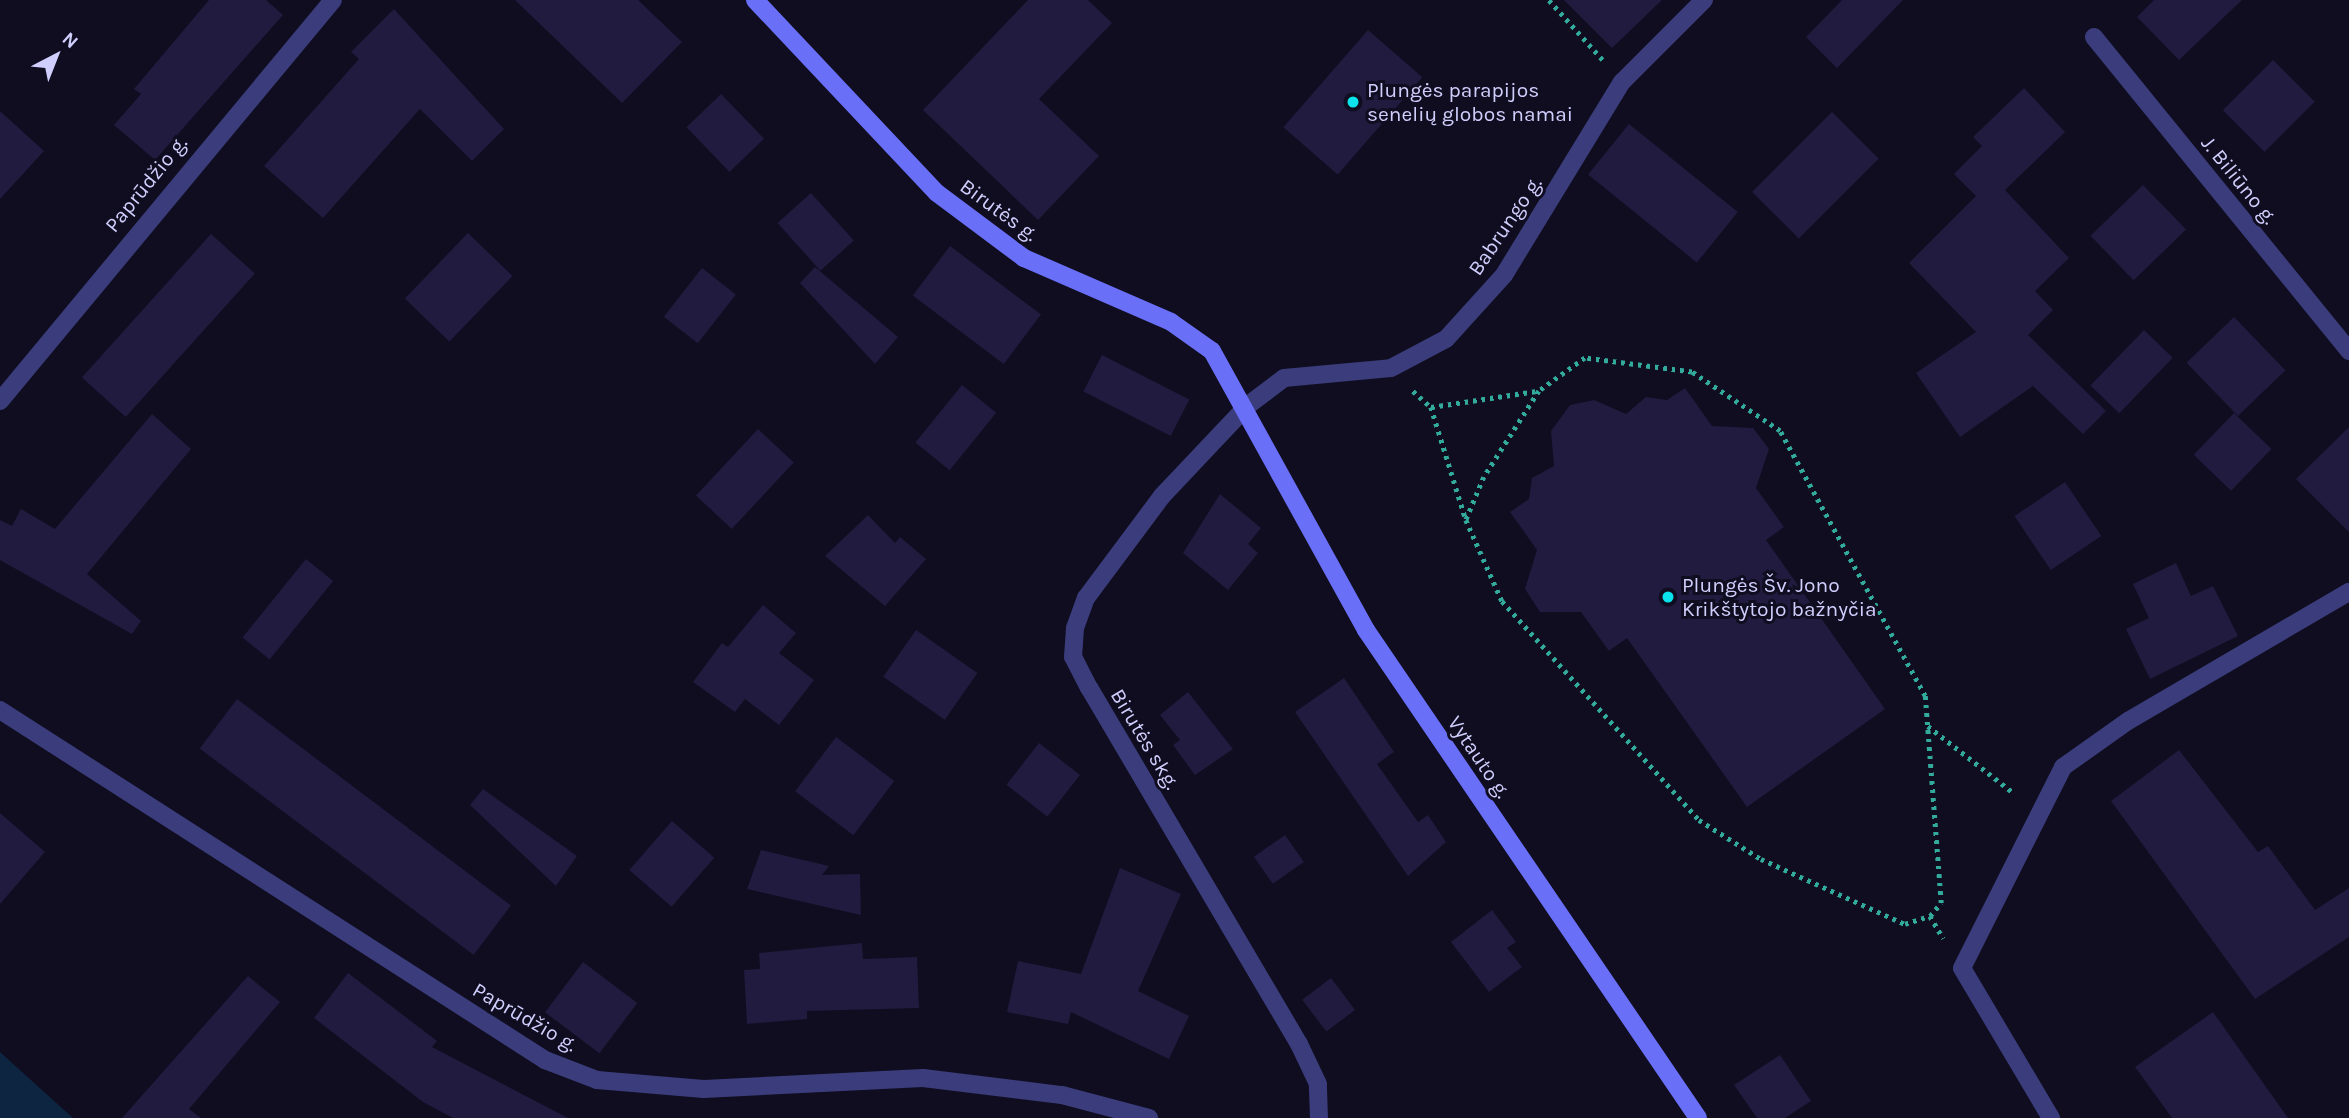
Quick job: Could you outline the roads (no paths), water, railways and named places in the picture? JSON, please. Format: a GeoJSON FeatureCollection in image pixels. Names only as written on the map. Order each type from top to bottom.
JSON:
{"type":"FeatureCollection","features":[{"type":"Feature","properties":{"kind":"main road","name":"Birutės g."},"geometry":{"type":"LineString","coordinates":[[755,0],[937,193],[1024,258],[1188,331],[1212,351],[1247,406]]}},
{"type":"Feature","properties":{"kind":"main road","name":"Vytauto g."},"geometry":{"type":"LineString","coordinates":[[1247,406],[1366,630],[1698,1118]]}},
{"type":"Feature","properties":{"kind":"street","name":"Paprūdžio g."},"geometry":{"type":"LineString","coordinates":[[0,401],[333,0]]}},
{"type":"Feature","properties":{"kind":"street","name":"Babrungo g."},"geometry":{"type":"LineString","coordinates":[[1247,406],[1284,378],[1302,373],[1391,368],[1446,339],[1504,275],[1622,82],[1704,0]]}},
{"type":"Feature","properties":{"kind":"street","name":"J. Biliūno g."},"geometry":{"type":"LineString","coordinates":[[2094,37],[2349,351]]}},
{"type":"Feature","properties":{"kind":"street","name":"Birutės skg."},"geometry":{"type":"LineString","coordinates":[[1247,406],[1162,496],[1086,598],[1075,628],[1073,657],[1299,1044],[1318,1084],[1319,1118]]}},
{"type":"Feature","properties":{"kind":"street"},"geometry":{"type":"LineString","coordinates":[[2051,1118],[1962,968],[2063,767],[2128,721],[2349,592]]}},
{"type":"Feature","properties":{"kind":"street","name":"Paprūdžio g."},"geometry":{"type":"LineString","coordinates":[[0,710],[533,1052],[597,1080],[704,1089],[923,1077],[1062,1096],[1149,1118]]}},
{"type":"Feature","properties":{"kind":"water"},"geometry":{"type":"Polygon","coordinates":[[[0,1052],[73,1118],[0,1118],[0,1052]]]}},
{"type":"Feature","properties":{"kind":"place","name":"Plungės parapijos senelių globos namai"},"geometry":{"type":"Point","coordinates":[1353,102]}},
{"type":"Feature","properties":{"kind":"place","name":"Plungės Šv. Jono Krikštytojo bažnyčia"},"geometry":{"type":"Point","coordinates":[1668,597]}}]}
